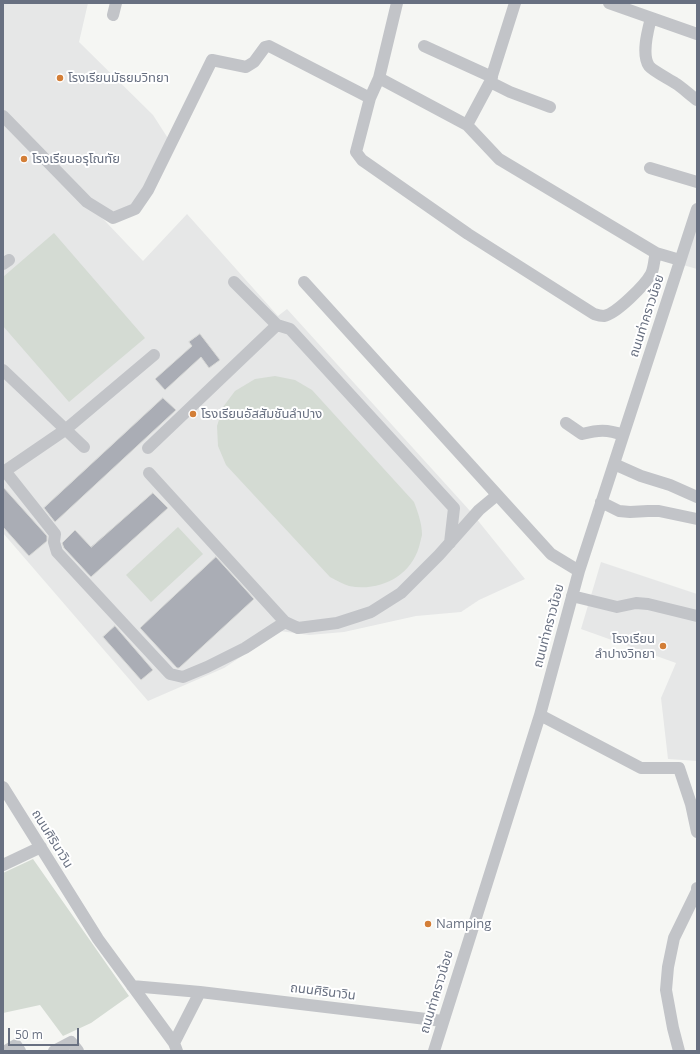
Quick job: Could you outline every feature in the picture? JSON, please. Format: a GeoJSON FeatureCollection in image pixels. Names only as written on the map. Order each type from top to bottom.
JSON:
{"type":"FeatureCollection","features":[{"type":"Feature","properties":{"kind":"street"},"geometry":{"type":"LineString","coordinates":[[113,15],[116,3]]}},
{"type":"Feature","properties":{"kind":"street"},"geometry":{"type":"LineString","coordinates":[[397,3],[379,78],[370,98],[356,152],[362,160],[468,234],[594,314],[603,316],[611,313],[618,309],[637,292],[651,274],[656,252]]}},
{"type":"Feature","properties":{"kind":"street"},"geometry":{"type":"LineString","coordinates":[[466,125],[491,80],[515,3]]}},
{"type":"Feature","properties":{"kind":"street"},"geometry":{"type":"LineString","coordinates":[[609,3],[697,34]]}},
{"type":"Feature","properties":{"kind":"street"},"geometry":{"type":"LineString","coordinates":[[651,18],[646,36],[647,61],[650,66],[677,84],[697,100]]}},
{"type":"Feature","properties":{"kind":"street"},"geometry":{"type":"LineString","coordinates":[[3,116],[87,202],[113,218],[135,209],[148,190],[212,60],[246,67],[254,62],[265,47],[269,46],[370,98]]}},
{"type":"Feature","properties":{"kind":"street"},"geometry":{"type":"LineString","coordinates":[[424,46],[491,80],[510,92],[550,108]]}},
{"type":"Feature","properties":{"kind":"street"},"geometry":{"type":"LineString","coordinates":[[379,78],[466,125],[499,159],[656,252],[680,260]]}},
{"type":"Feature","properties":{"kind":"street"},"geometry":{"type":"LineString","coordinates":[[650,168],[697,182]]}},
{"type":"Feature","properties":{"kind":"street","name":"ถนนท่าคราวน้อย"},"geometry":{"type":"LineString","coordinates":[[434,1051],[540,715],[579,571],[697,209]]}},
{"type":"Feature","properties":{"kind":"street"},"geometry":{"type":"LineString","coordinates":[[234,282],[277,325],[290,329],[468,522]]}},
{"type":"Feature","properties":{"kind":"street"},"geometry":{"type":"LineString","coordinates":[[304,282],[551,554],[579,571]]}},
{"type":"Feature","properties":{"kind":"street"},"geometry":{"type":"LineString","coordinates":[[148,448],[277,325]]}},
{"type":"Feature","properties":{"kind":"street"},"geometry":{"type":"LineString","coordinates":[[154,355],[65,430],[4,471],[55,534],[54,542],[57,552],[170,674],[183,677],[208,667],[245,648],[285,622]]}},
{"type":"Feature","properties":{"kind":"street"},"geometry":{"type":"LineString","coordinates":[[3,370],[84,447]]}},
{"type":"Feature","properties":{"kind":"street"},"geometry":{"type":"LineString","coordinates":[[566,423],[582,434],[596,431],[612,431],[623,435]]}},
{"type":"Feature","properties":{"kind":"street"},"geometry":{"type":"LineString","coordinates":[[614,464],[697,497]]}},
{"type":"Feature","properties":{"kind":"street"},"geometry":{"type":"LineString","coordinates":[[149,472],[285,622],[298,628],[337,623],[371,612],[401,593],[450,543],[479,510],[497,495]]}},
{"type":"Feature","properties":{"kind":"street"},"geometry":{"type":"LineString","coordinates":[[601,502],[620,510],[630,512],[659,511],[697,519]]}},
{"type":"Feature","properties":{"kind":"street"},"geometry":{"type":"LineString","coordinates":[[450,543],[454,508]]}},
{"type":"Feature","properties":{"kind":"street"},"geometry":{"type":"LineString","coordinates":[[572,596],[616,607],[636,603],[648,604],[697,616]]}},
{"type":"Feature","properties":{"kind":"street"},"geometry":{"type":"LineString","coordinates":[[540,715],[641,768],[679,768],[691,804],[696,827]]}},
{"type":"Feature","properties":{"kind":"street","name":"ถนนศิรินาวิน"},"geometry":{"type":"LineString","coordinates":[[3,787],[98,939],[175,1047]]}},
{"type":"Feature","properties":{"kind":"street"},"geometry":{"type":"LineString","coordinates":[[3,865],[41,847]]}},
{"type":"Feature","properties":{"kind":"street"},"geometry":{"type":"LineString","coordinates":[[680,1051],[672,1028],[666,990],[668,967],[674,938],[697,890]]}},
{"type":"Feature","properties":{"kind":"street","name":"ถนนศิรินาวิน"},"geometry":{"type":"LineString","coordinates":[[132,986],[200,992],[443,1020]]}},
{"type":"Feature","properties":{"kind":"street","name":"ถนนศิรินาวิน"},"geometry":{"type":"LineString","coordinates":[[175,1047],[200,992]]}},
{"type":"Feature","properties":{"kind":"street"},"geometry":{"type":"LineString","coordinates":[[54,1051],[71,1042],[78,1051]]}},
{"type":"Feature","properties":{"kind":"street"},"geometry":{"type":"LineString","coordinates":[[6,1051],[16,1045],[20,1051]]}},
{"type":"Feature","properties":{"kind":"shaded area","name":"โรงเรียนอัสสัมชันลำปาง"},"geometry":{"type":"Polygon","coordinates":[[[3,3],[88,3],[79,42],[153,115],[171,143],[135,209],[113,218],[89,204],[143,261],[187,214],[278,316],[287,309],[471,512],[525,579],[479,600],[461,612],[416,616],[344,632],[309,635],[280,631],[224,668],[148,701],[3,533],[3,3]]]}},
{"type":"Feature","properties":{"kind":"shaded area"},"geometry":{"type":"Polygon","coordinates":[[[697,217],[697,269],[683,265],[697,217]]]}},
{"type":"Feature","properties":{"kind":"shaded area"},"geometry":{"type":"Polygon","coordinates":[[[54,233],[145,338],[69,402],[3,326],[3,277],[54,233]]]}},
{"type":"Feature","properties":{"kind":"shaded area"},"geometry":{"type":"Polygon","coordinates":[[[275,376],[295,380],[312,390],[414,502],[420,518],[422,531],[419,547],[415,558],[408,567],[392,580],[371,587],[360,587],[349,586],[330,577],[226,465],[218,446],[217,426],[223,407],[235,391],[255,379],[275,376]]]}},
{"type":"Feature","properties":{"kind":"shaded area"},"geometry":{"type":"Polygon","coordinates":[[[178,527],[203,554],[151,602],[126,575],[178,527]]]}},
{"type":"Feature","properties":{"kind":"shaded area","name":"โรงเรียน ลำปางวิทยา"},"geometry":{"type":"Polygon","coordinates":[[[601,562],[697,594],[697,761],[668,759],[661,698],[676,663],[581,629],[601,562]]]}},
{"type":"Feature","properties":{"kind":"shaded area"},"geometry":{"type":"Polygon","coordinates":[[[33,859],[129,996],[91,1023],[63,1036],[40,1005],[3,1013],[3,873],[33,859]]]}},
{"type":"Feature","properties":{"kind":"building"},"geometry":{"type":"Polygon","coordinates":[[[200,334],[220,360],[209,368],[201,357],[165,390],[155,379],[192,346],[189,342],[200,334]]]}},
{"type":"Feature","properties":{"kind":"building"},"geometry":{"type":"Polygon","coordinates":[[[163,398],[176,410],[55,522],[44,508],[163,398]]]}},
{"type":"Feature","properties":{"kind":"building"},"geometry":{"type":"Polygon","coordinates":[[[3,487],[47,536],[47,541],[29,556],[3,527],[3,487]]]}},
{"type":"Feature","properties":{"kind":"building"},"geometry":{"type":"Polygon","coordinates":[[[153,493],[168,508],[91,577],[64,548],[62,543],[75,530],[91,547],[153,493]]]}},
{"type":"Feature","properties":{"kind":"building"},"geometry":{"type":"Polygon","coordinates":[[[216,557],[254,599],[179,668],[177,668],[140,628],[216,557]]]}},
{"type":"Feature","properties":{"kind":"building"},"geometry":{"type":"Polygon","coordinates":[[[115,626],[153,670],[141,680],[103,637],[115,626]]]}},
{"type":"Feature","properties":{"kind":"place","name":"โรงเรียนมัธยมวิทยา"},"geometry":{"type":"Point","coordinates":[60,78]}},
{"type":"Feature","properties":{"kind":"place","name":"โรงเรียนอรุโณทัย"},"geometry":{"type":"Point","coordinates":[24,159]}},
{"type":"Feature","properties":{"kind":"place","name":"โรงเรียนอัสสัมชันลำปาง"},"geometry":{"type":"Point","coordinates":[193,414]}},
{"type":"Feature","properties":{"kind":"place","name":"โรงเรียน ลำปางวิทยา"},"geometry":{"type":"Point","coordinates":[663,646]}},
{"type":"Feature","properties":{"kind":"place","name":"Namping"},"geometry":{"type":"Point","coordinates":[428,924]}}]}
